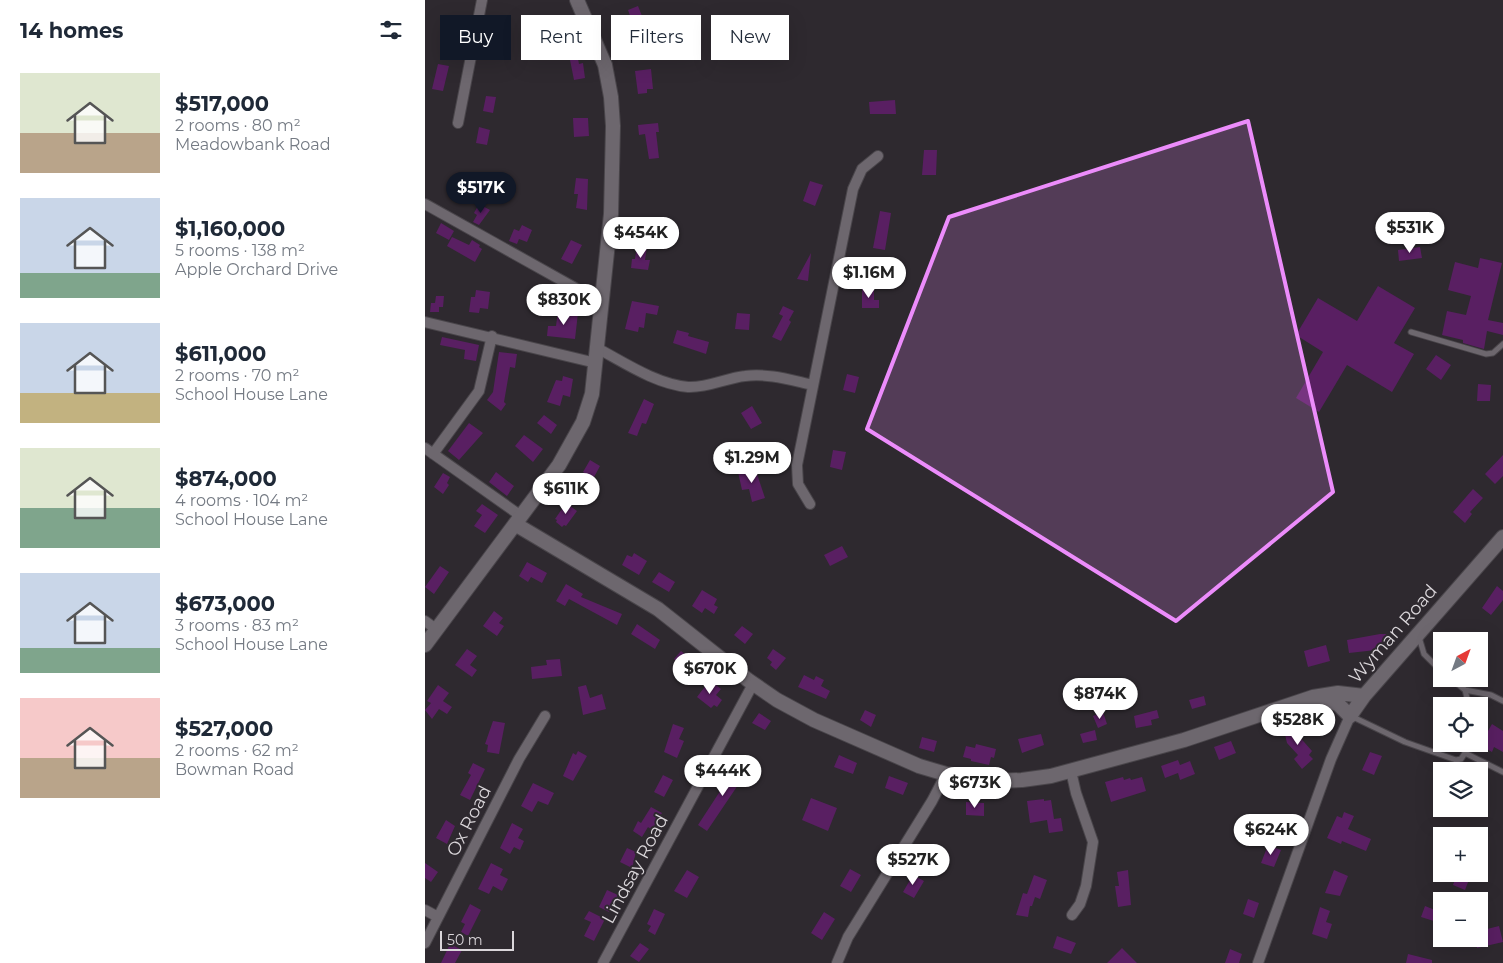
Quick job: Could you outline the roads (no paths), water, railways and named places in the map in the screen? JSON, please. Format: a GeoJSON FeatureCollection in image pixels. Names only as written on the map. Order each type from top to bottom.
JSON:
{"type":"FeatureCollection","features":[{"type":"Feature","properties":{"kind":"street"},"geometry":{"type":"LineString","coordinates":[[458,123],[482,0]]}},
{"type":"Feature","properties":{"kind":"street"},"geometry":{"type":"LineString","coordinates":[[425,645],[431,625],[518,520],[559,465],[583,422],[592,394],[613,190],[611,96],[605,65],[577,0]]}},
{"type":"Feature","properties":{"kind":"street"},"geometry":{"type":"LineString","coordinates":[[810,504],[803,494],[797,475],[813,385],[853,189],[862,169],[878,156]]}},
{"type":"Feature","properties":{"kind":"street"},"geometry":{"type":"LineString","coordinates":[[425,204],[586,294],[601,298]]}},
{"type":"Feature","properties":{"kind":"street"},"geometry":{"type":"LineString","coordinates":[[425,322],[492,336],[596,363]]}},
{"type":"Feature","properties":{"kind":"street"},"geometry":{"type":"LineString","coordinates":[[492,336],[479,391],[429,452],[518,520],[658,609],[753,684],[814,720],[919,766],[977,780],[1004,782],[1037,778],[1071,771],[1184,740],[1313,696],[1338,693],[1364,696]]}},
{"type":"Feature","properties":{"kind":"street"},"geometry":{"type":"LineString","coordinates":[[597,348],[648,375],[675,385],[701,387],[733,378],[755,375],[780,377],[813,385]]}},
{"type":"Feature","properties":{"kind":"street","name":"Wyman Road"},"geometry":{"type":"LineString","coordinates":[[1258,963],[1331,760],[1350,716],[1364,696],[1503,538]]}},
{"type":"Feature","properties":{"kind":"street","name":"Lindsay Road"},"geometry":{"type":"LineString","coordinates":[[603,963],[753,684]]}},
{"type":"Feature","properties":{"kind":"street"},"geometry":{"type":"LineString","coordinates":[[1313,696],[1337,704],[1350,716]]}},
{"type":"Feature","properties":{"kind":"street","name":"Ox Road"},"geometry":{"type":"LineString","coordinates":[[425,943],[519,760],[545,716]]}},
{"type":"Feature","properties":{"kind":"street"},"geometry":{"type":"LineString","coordinates":[[1071,771],[1076,793],[1093,842],[1085,886],[1080,904],[1073,915]]}},
{"type":"Feature","properties":{"kind":"street"},"geometry":{"type":"LineString","coordinates":[[835,961],[932,801],[946,774]]}},
{"type":"Feature","properties":{"kind":"street"},"geometry":{"type":"LineString","coordinates":[[425,910],[438,917]]}},
{"type":"Feature","properties":{"kind":"lane"},"geometry":{"type":"LineString","coordinates":[[1411,332],[1486,354],[1493,353],[1503,344]]}},
{"type":"Feature","properties":{"kind":"lane"},"geometry":{"type":"LineString","coordinates":[[1418,634],[1424,654],[1433,663]]}},
{"type":"Feature","properties":{"kind":"lane"},"geometry":{"type":"LineString","coordinates":[[1463,688],[1491,695],[1503,701]]}},
{"type":"Feature","properties":{"kind":"lane"},"geometry":{"type":"LineString","coordinates":[[1465,690],[1467,697]]}},
{"type":"Feature","properties":{"kind":"lane"},"geometry":{"type":"LineString","coordinates":[[1350,716],[1405,742],[1456,760],[1461,759],[1465,753],[1503,772]]}}]}
